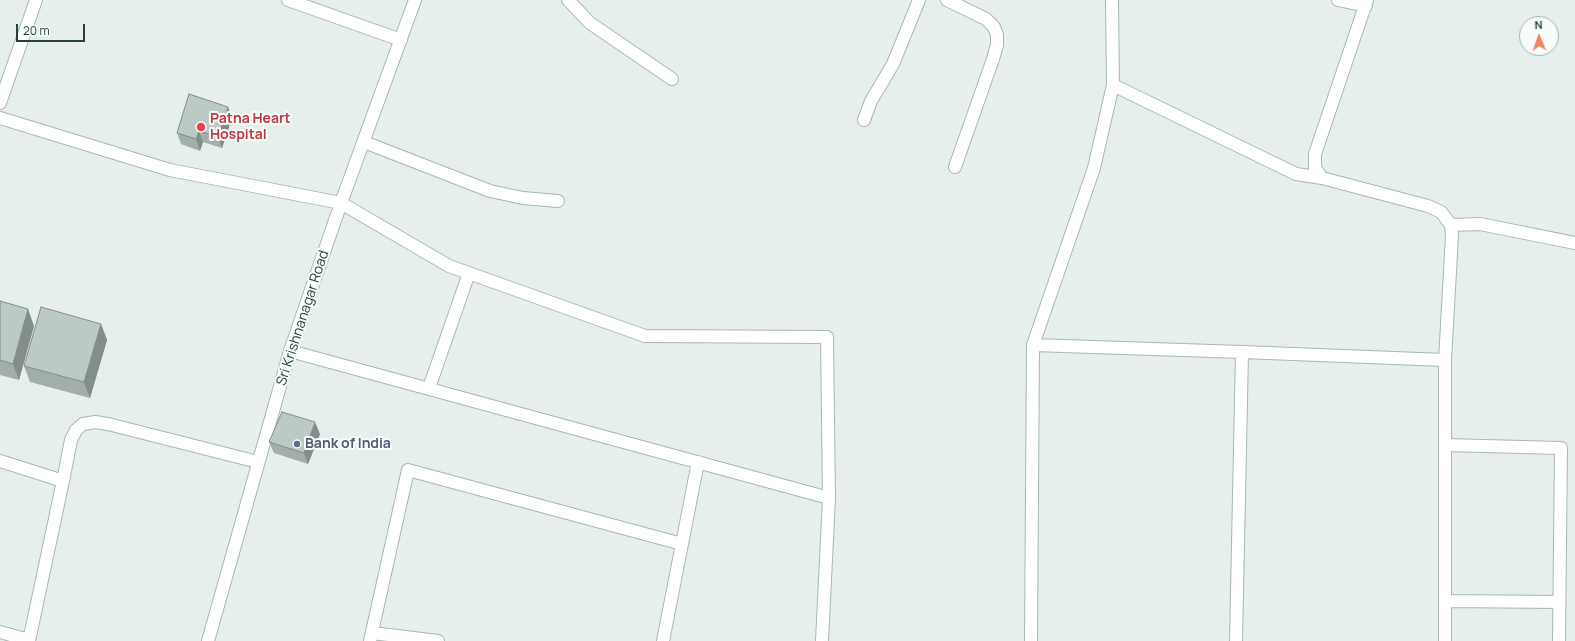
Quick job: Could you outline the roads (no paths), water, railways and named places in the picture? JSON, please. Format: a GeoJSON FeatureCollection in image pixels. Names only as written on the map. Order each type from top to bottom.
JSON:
{"type":"FeatureCollection","features":[{"type":"Feature","properties":{"kind":"street"},"geometry":{"type":"LineString","coordinates":[[0,103],[36,0]]}},
{"type":"Feature","properties":{"kind":"street"},"geometry":{"type":"LineString","coordinates":[[288,0],[401,40]]}},
{"type":"Feature","properties":{"kind":"street","name":"Sri Krishnanagar Road"},"geometry":{"type":"LineString","coordinates":[[208,641],[290,350],[341,203],[415,0]]}},
{"type":"Feature","properties":{"kind":"street"},"geometry":{"type":"LineString","coordinates":[[568,0],[590,24],[672,80]]}},
{"type":"Feature","properties":{"kind":"street"},"geometry":{"type":"LineString","coordinates":[[864,120],[871,101],[893,64],[919,0]]}},
{"type":"Feature","properties":{"kind":"street"},"geometry":{"type":"LineString","coordinates":[[947,0],[986,19],[994,27],[997,35],[997,45],[993,59],[955,166]]}},
{"type":"Feature","properties":{"kind":"street"},"geometry":{"type":"LineString","coordinates":[[1031,641],[1033,345],[1094,168],[1113,85],[1112,0]]}},
{"type":"Feature","properties":{"kind":"street"},"geometry":{"type":"LineString","coordinates":[[1322,178],[1315,168],[1315,154],[1366,3],[1338,0]]}},
{"type":"Feature","properties":{"kind":"street"},"geometry":{"type":"LineString","coordinates":[[1113,85],[1296,174],[1322,178],[1428,206],[1441,212],[1451,225],[1452,236],[1445,360],[1445,641]]}},
{"type":"Feature","properties":{"kind":"street"},"geometry":{"type":"LineString","coordinates":[[0,118],[170,170],[341,203],[449,266],[645,336],[828,337],[829,498],[822,641]]}},
{"type":"Feature","properties":{"kind":"street"},"geometry":{"type":"LineString","coordinates":[[364,142],[490,191],[523,198],[558,201]]}},
{"type":"Feature","properties":{"kind":"street"},"geometry":{"type":"LineString","coordinates":[[1451,225],[1480,224],[1575,243]]}},
{"type":"Feature","properties":{"kind":"street"},"geometry":{"type":"LineString","coordinates":[[429,388],[469,273]]}},
{"type":"Feature","properties":{"kind":"street"},"geometry":{"type":"LineString","coordinates":[[1033,345],[1445,360]]}},
{"type":"Feature","properties":{"kind":"street"},"geometry":{"type":"LineString","coordinates":[[290,350],[829,498]]}},
{"type":"Feature","properties":{"kind":"street"},"geometry":{"type":"LineString","coordinates":[[1236,641],[1242,352]]}},
{"type":"Feature","properties":{"kind":"street"},"geometry":{"type":"LineString","coordinates":[[0,632],[29,641],[71,440],[76,430],[84,424],[95,422],[108,424],[258,462]]}},
{"type":"Feature","properties":{"kind":"street"},"geometry":{"type":"LineString","coordinates":[[1445,445],[1561,448],[1558,641]]}},
{"type":"Feature","properties":{"kind":"street"},"geometry":{"type":"LineString","coordinates":[[0,461],[63,481]]}},
{"type":"Feature","properties":{"kind":"street"},"geometry":{"type":"LineString","coordinates":[[663,641],[698,462]]}},
{"type":"Feature","properties":{"kind":"street"},"geometry":{"type":"LineString","coordinates":[[438,641],[371,637],[408,470],[682,544]]}},
{"type":"Feature","properties":{"kind":"street"},"geometry":{"type":"LineString","coordinates":[[1445,601],[1559,602]]}},
{"type":"Feature","properties":{"kind":"place","name":"Patna Heart Hospital"},"geometry":{"type":"Point","coordinates":[201,127]}},
{"type":"Feature","properties":{"kind":"place","name":"Bank of India"},"geometry":{"type":"Point","coordinates":[297,444]}}]}
